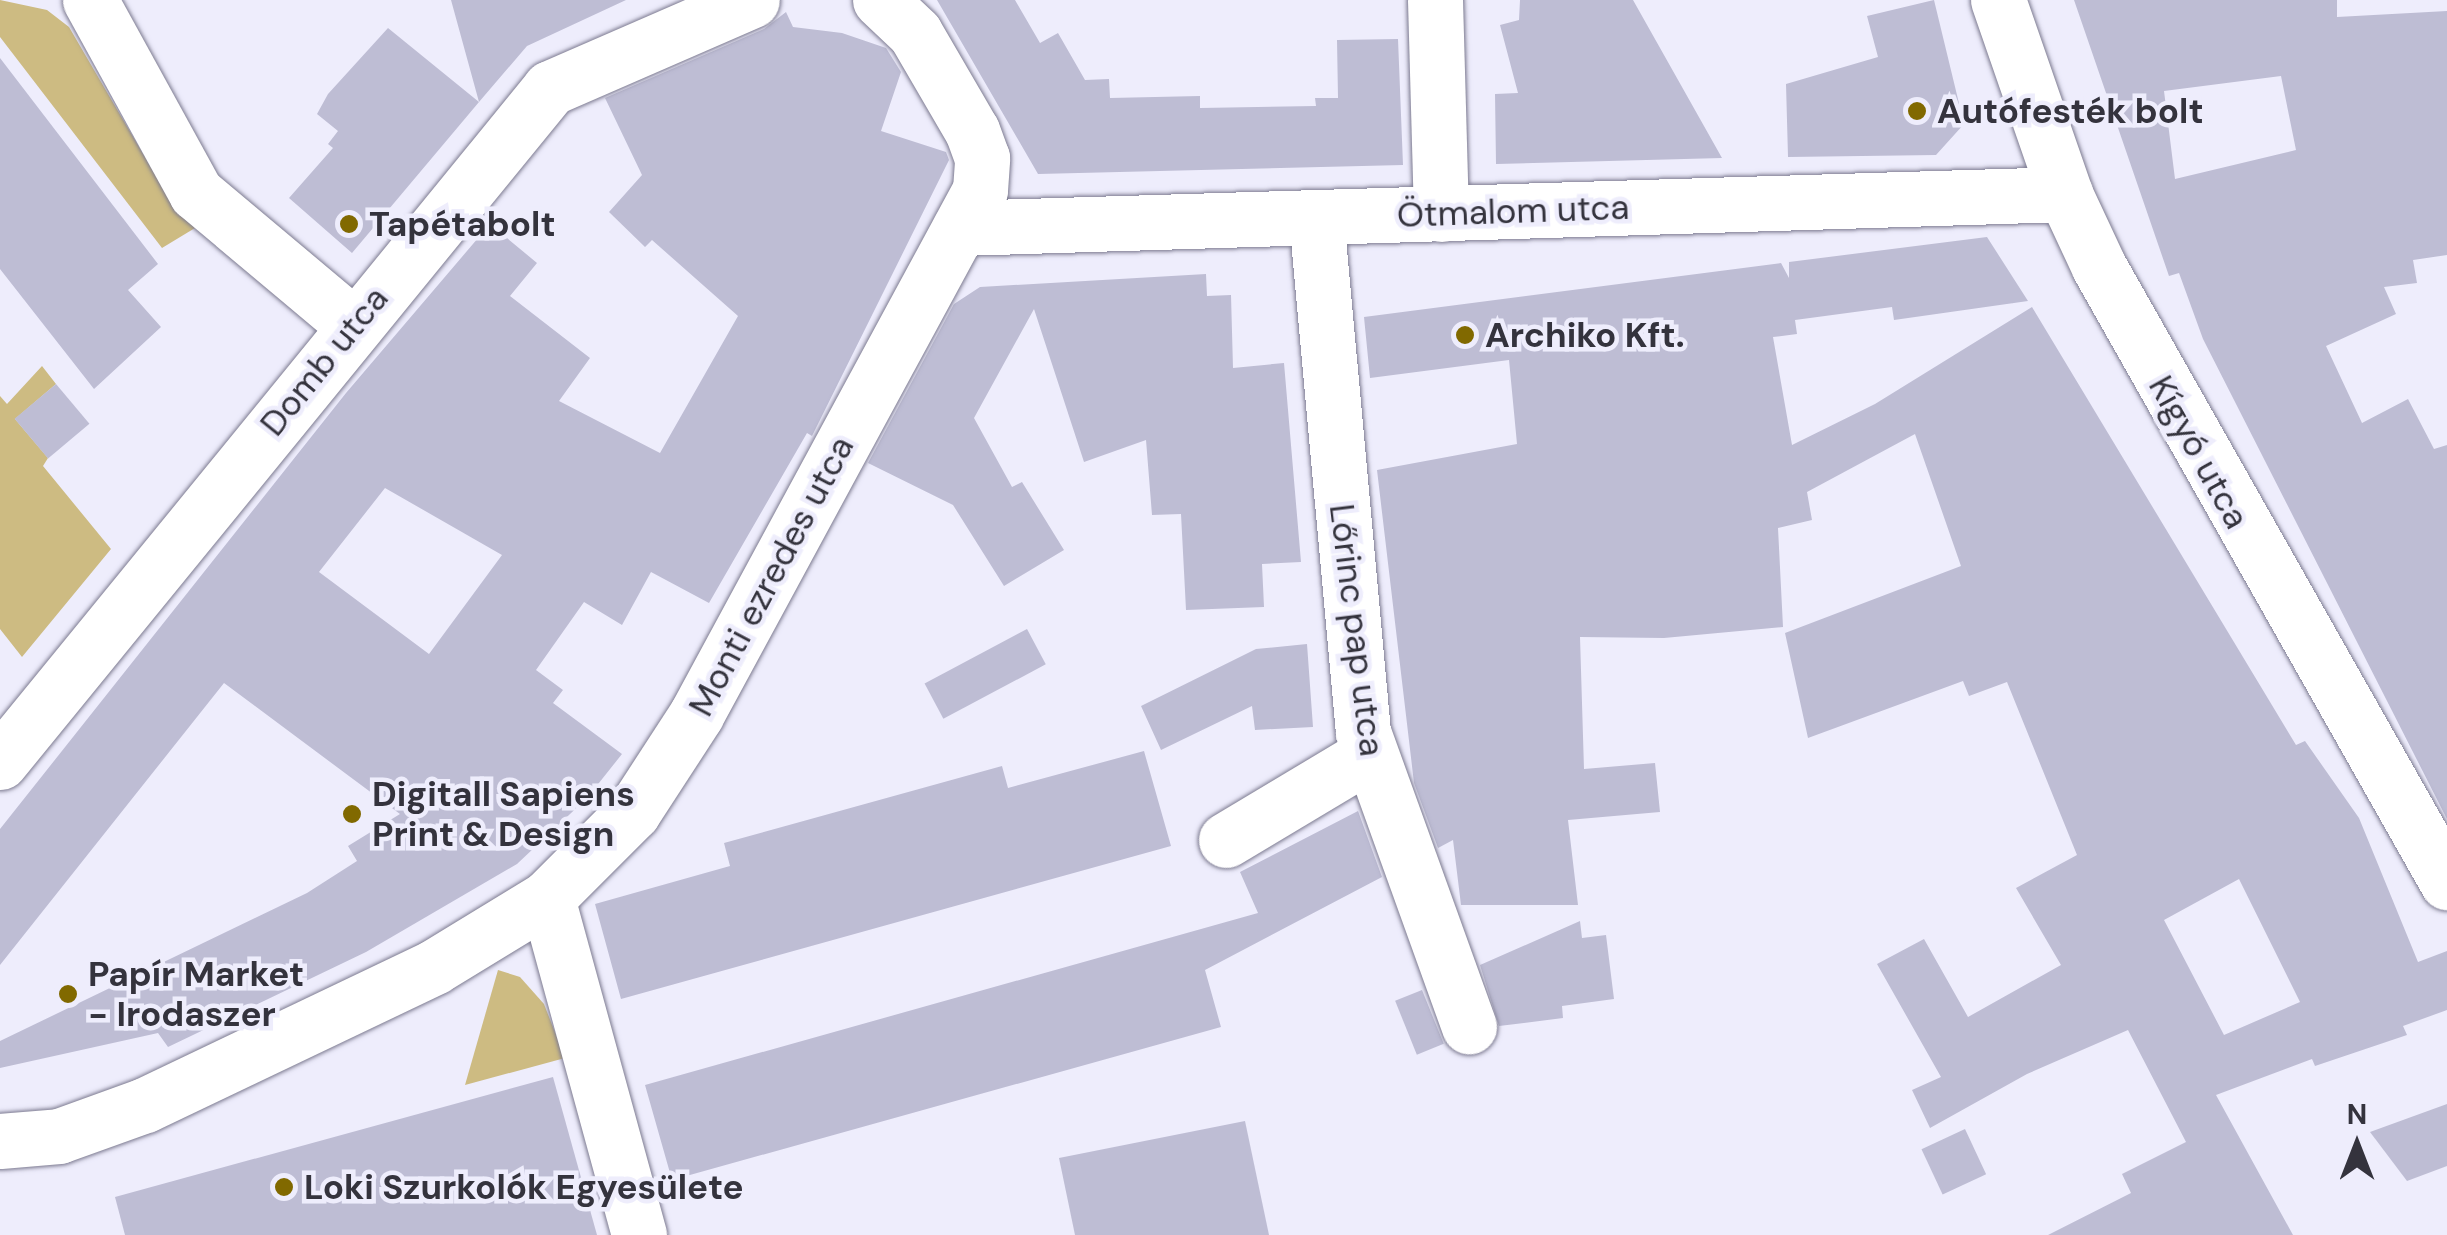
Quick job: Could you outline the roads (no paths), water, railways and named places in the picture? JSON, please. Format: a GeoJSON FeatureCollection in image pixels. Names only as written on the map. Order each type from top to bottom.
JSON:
{"type":"FeatureCollection","features":[{"type":"Feature","properties":{"kind":"street"},"geometry":{"type":"LineString","coordinates":[[90,0],[196,193],[352,324]]}},
{"type":"Feature","properties":{"kind":"street","name":"Domb utca"},"geometry":{"type":"LineString","coordinates":[[0,762],[352,324],[550,88],[752,0]]}},
{"type":"Feature","properties":{"kind":"street"},"geometry":{"type":"LineString","coordinates":[[880,0],[915,33],[980,149],[982,182],[960,228]]}},
{"type":"Feature","properties":{"kind":"street"},"geometry":{"type":"LineString","coordinates":[[1435,0],[1441,214]]}},
{"type":"Feature","properties":{"kind":"street","name":"Kígyó utca"},"geometry":{"type":"LineString","coordinates":[[1998,0],[2065,194],[2162,387],[2447,882]]}},
{"type":"Feature","properties":{"kind":"street","name":"Ötmalom utca"},"geometry":{"type":"LineString","coordinates":[[960,228],[2065,194]]}},
{"type":"Feature","properties":{"kind":"street","name":"Lőrinc pap utca"},"geometry":{"type":"LineString","coordinates":[[1316,217],[1368,754],[1469,1027]]}},
{"type":"Feature","properties":{"kind":"street","name":"Monti ezredes utca"},"geometry":{"type":"LineString","coordinates":[[0,1142],[59,1136],[145,1105],[434,967],[547,898],[614,834],[675,752],[960,228]]}},
{"type":"Feature","properties":{"kind":"street"},"geometry":{"type":"LineString","coordinates":[[1226,840],[1368,754]]}},
{"type":"Feature","properties":{"kind":"street"},"geometry":{"type":"LineString","coordinates":[[547,898],[639,1235]]}},
{"type":"Feature","properties":{"kind":"place","name":"Autófesték bolt"},"geometry":{"type":"Point","coordinates":[1917,111]}},
{"type":"Feature","properties":{"kind":"place","name":"Tapétabolt"},"geometry":{"type":"Point","coordinates":[349,224]}},
{"type":"Feature","properties":{"kind":"place","name":"Archiko Kft."},"geometry":{"type":"Point","coordinates":[1465,335]}},
{"type":"Feature","properties":{"kind":"place","name":"Digitall Sapiens Print & Design"},"geometry":{"type":"Point","coordinates":[352,814]}},
{"type":"Feature","properties":{"kind":"place","name":"Papír Market - Irodaszer"},"geometry":{"type":"Point","coordinates":[68,994]}},
{"type":"Feature","properties":{"kind":"place","name":"Loki Szurkolók Egyesülete"},"geometry":{"type":"Point","coordinates":[284,1187]}}]}
